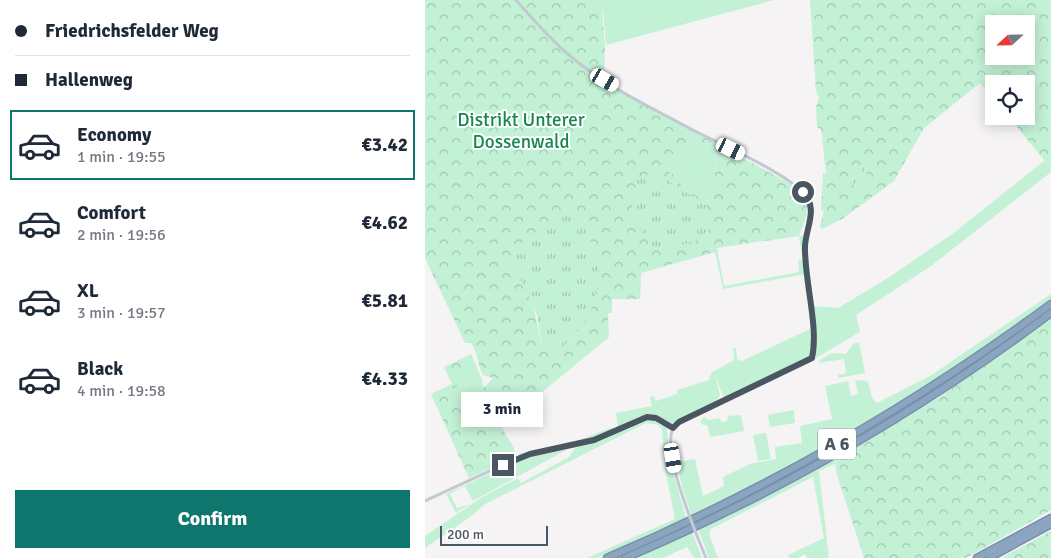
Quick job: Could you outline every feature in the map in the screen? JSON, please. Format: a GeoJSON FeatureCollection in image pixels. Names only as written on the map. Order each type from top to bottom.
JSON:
{"type":"FeatureCollection","features":[{"type":"Feature","properties":{"kind":"highway","name":"A 6"},"geometry":{"type":"LineString","coordinates":[[607,558],[723,505],[845,440],[962,367],[1051,304]]}},
{"type":"Feature","properties":{"kind":"highway","name":"A 6"},"geometry":{"type":"LineString","coordinates":[[625,558],[740,504],[854,442],[945,387],[1051,313]]}},
{"type":"Feature","properties":{"kind":"highway"},"geometry":{"type":"LineString","coordinates":[[977,558],[1051,518]]}},
{"type":"Feature","properties":{"kind":"highway"},"geometry":{"type":"LineString","coordinates":[[989,558],[1051,524]]}},
{"type":"Feature","properties":{"kind":"street"},"geometry":{"type":"LineString","coordinates":[[516,0],[563,50],[587,69],[688,128],[749,158],[794,185],[810,199],[811,214],[805,247],[812,358],[679,422],[673,428],[670,437],[675,471],[705,558]]}},
{"type":"Feature","properties":{"kind":"street"},"geometry":{"type":"LineString","coordinates":[[425,501],[518,458],[583,444],[642,418],[656,418],[673,428]]}},
{"type":"Feature","properties":{"kind":"green space","name":"Distrikt Unterer Dossenwald"},"geometry":{"type":"Polygon","coordinates":[[[425,0],[592,0],[587,4],[584,14],[602,10],[605,46],[604,81],[794,186],[804,196],[809,207],[799,236],[717,248],[715,252],[641,273],[640,299],[612,299],[612,313],[608,313],[609,337],[501,426],[514,448],[516,457],[469,478],[431,394],[452,384],[444,367],[459,360],[463,369],[458,378],[458,386],[450,390],[453,395],[459,396],[476,392],[485,387],[493,378],[483,375],[473,347],[471,343],[465,343],[425,258],[425,0]],[[707,143],[697,147],[665,145],[675,154],[674,165],[667,169],[671,175],[673,173],[685,189],[708,203],[714,193],[716,150],[713,145],[707,143]],[[637,180],[637,187],[702,239],[710,227],[705,204],[637,180]],[[512,261],[532,300],[543,351],[568,343],[582,326],[596,297],[512,261]]]}},
{"type":"Feature","properties":{"kind":"green space"},"geometry":{"type":"Polygon","coordinates":[[[592,0],[774,0],[606,45],[603,10],[584,15],[587,4],[592,0]]]}},
{"type":"Feature","properties":{"kind":"green space"},"geometry":{"type":"Polygon","coordinates":[[[810,0],[1051,0],[1051,162],[1048,165],[1015,125],[1035,125],[1035,75],[985,75],[985,89],[980,83],[924,128],[894,181],[842,219],[822,229],[820,226],[824,211],[821,210],[823,173],[826,173],[821,129],[817,127],[816,107],[819,98],[816,91],[810,0]]]}},
{"type":"Feature","properties":{"kind":"green space"},"geometry":{"type":"Polygon","coordinates":[[[707,143],[713,145],[716,150],[714,193],[707,204],[685,189],[673,173],[671,175],[667,169],[666,147],[664,144],[690,147],[707,143]]]}},
{"type":"Feature","properties":{"kind":"green space"},"geometry":{"type":"Polygon","coordinates":[[[1044,161],[1048,164],[1051,162],[1051,172],[931,266],[856,315],[860,332],[816,358],[807,245],[813,306],[838,308],[888,278],[955,232],[1044,161]]]}},
{"type":"Feature","properties":{"kind":"green space"},"geometry":{"type":"Polygon","coordinates":[[[861,165],[874,185],[872,190],[862,188],[859,190],[853,186],[854,178],[851,171],[861,165]]]}},
{"type":"Feature","properties":{"kind":"green space"},"geometry":{"type":"Polygon","coordinates":[[[654,172],[706,205],[710,227],[702,239],[660,251],[650,247],[632,209],[637,180],[654,172]]]}},
{"type":"Feature","properties":{"kind":"green space"},"geometry":{"type":"Polygon","coordinates":[[[573,210],[589,238],[596,255],[598,282],[596,295],[586,320],[569,341],[559,350],[543,351],[537,315],[512,261],[513,249],[573,210]]]}},
{"type":"Feature","properties":{"kind":"green space"},"geometry":{"type":"Polygon","coordinates":[[[799,236],[803,236],[806,274],[723,289],[715,252],[717,248],[724,286],[799,272],[798,260],[803,261],[799,236]]]}},
{"type":"Feature","properties":{"kind":"green space"},"geometry":{"type":"Polygon","coordinates":[[[1051,294],[1051,299],[1009,330],[877,416],[739,493],[692,516],[683,491],[677,462],[695,459],[703,496],[724,486],[723,477],[750,464],[776,459],[775,447],[802,443],[800,426],[832,419],[825,386],[848,381],[851,396],[858,394],[855,380],[868,381],[872,398],[877,403],[930,376],[1051,294]]]}},
{"type":"Feature","properties":{"kind":"green space"},"geometry":{"type":"Polygon","coordinates":[[[1051,307],[1051,310],[949,382],[842,447],[788,478],[732,506],[676,533],[619,558],[614,558],[753,492],[831,451],[928,392],[1051,307]]]}},
{"type":"Feature","properties":{"kind":"green space"},"geometry":{"type":"Polygon","coordinates":[[[1051,317],[1051,320],[1025,339],[973,374],[920,409],[838,458],[835,464],[819,471],[829,558],[807,558],[805,554],[798,558],[789,558],[788,555],[824,538],[813,477],[711,529],[709,534],[718,558],[709,558],[698,529],[790,482],[879,431],[966,376],[1051,317]]]}},
{"type":"Feature","properties":{"kind":"green space"},"geometry":{"type":"Polygon","coordinates":[[[1051,320],[1051,510],[966,558],[864,558],[837,475],[835,464],[838,458],[938,398],[1051,320]]]}},
{"type":"Feature","properties":{"kind":"green space"},"geometry":{"type":"Polygon","coordinates":[[[810,329],[811,352],[808,358],[726,399],[715,375],[720,395],[715,404],[672,424],[647,414],[618,427],[616,413],[652,406],[650,397],[654,396],[656,401],[677,394],[677,390],[709,380],[711,373],[734,360],[733,348],[736,348],[737,359],[742,361],[810,329]]]}},
{"type":"Feature","properties":{"kind":"green space"},"geometry":{"type":"Polygon","coordinates":[[[859,342],[865,373],[839,378],[838,375],[846,373],[844,359],[819,363],[820,360],[832,353],[846,354],[853,344],[859,342]]]}},
{"type":"Feature","properties":{"kind":"green space"},"geometry":{"type":"Polygon","coordinates":[[[471,354],[482,379],[483,390],[464,397],[453,395],[450,390],[458,386],[458,378],[463,369],[459,360],[471,354]]]}},
{"type":"Feature","properties":{"kind":"green space"},"geometry":{"type":"Polygon","coordinates":[[[794,410],[795,423],[770,427],[768,415],[794,410]]]}},
{"type":"Feature","properties":{"kind":"green space"},"geometry":{"type":"Polygon","coordinates":[[[741,415],[744,431],[710,437],[707,425],[703,425],[700,421],[705,417],[708,420],[719,418],[722,422],[727,421],[728,416],[741,415]]]}},
{"type":"Feature","properties":{"kind":"green space"},"geometry":{"type":"Polygon","coordinates":[[[642,420],[654,420],[659,423],[662,429],[661,422],[667,425],[669,458],[686,518],[597,558],[587,558],[675,519],[666,474],[662,430],[658,425],[646,423],[485,504],[470,517],[425,548],[425,536],[481,498],[518,478],[521,483],[569,457],[575,448],[594,442],[642,420]]]}},
{"type":"Feature","properties":{"kind":"green space"},"geometry":{"type":"Polygon","coordinates":[[[613,427],[608,433],[598,438],[571,446],[520,456],[518,454],[579,440],[613,427]]]}},
{"type":"Feature","properties":{"kind":"green space"},"geometry":{"type":"Polygon","coordinates":[[[766,433],[771,459],[758,461],[753,435],[766,433]]]}},
{"type":"Feature","properties":{"kind":"green space"},"geometry":{"type":"Polygon","coordinates":[[[568,449],[473,501],[465,486],[450,494],[457,508],[470,504],[456,513],[446,494],[521,459],[568,449]]]}},
{"type":"Feature","properties":{"kind":"green space"},"geometry":{"type":"Polygon","coordinates":[[[1051,531],[1051,558],[1001,558],[1051,531]]]}},
{"type":"Feature","properties":{"kind":"green space"},"geometry":{"type":"Polygon","coordinates":[[[692,532],[702,558],[694,558],[687,547],[663,558],[634,558],[692,532]]]}},
{"type":"Feature","properties":{"kind":"route"},"geometry":{"type":"LineString","coordinates":[[503,465],[530,454],[575,446],[601,438],[642,418],[656,418],[673,428],[679,422],[722,403],[812,358],[813,340],[805,247],[811,203],[810,199],[803,192]]}}]}
